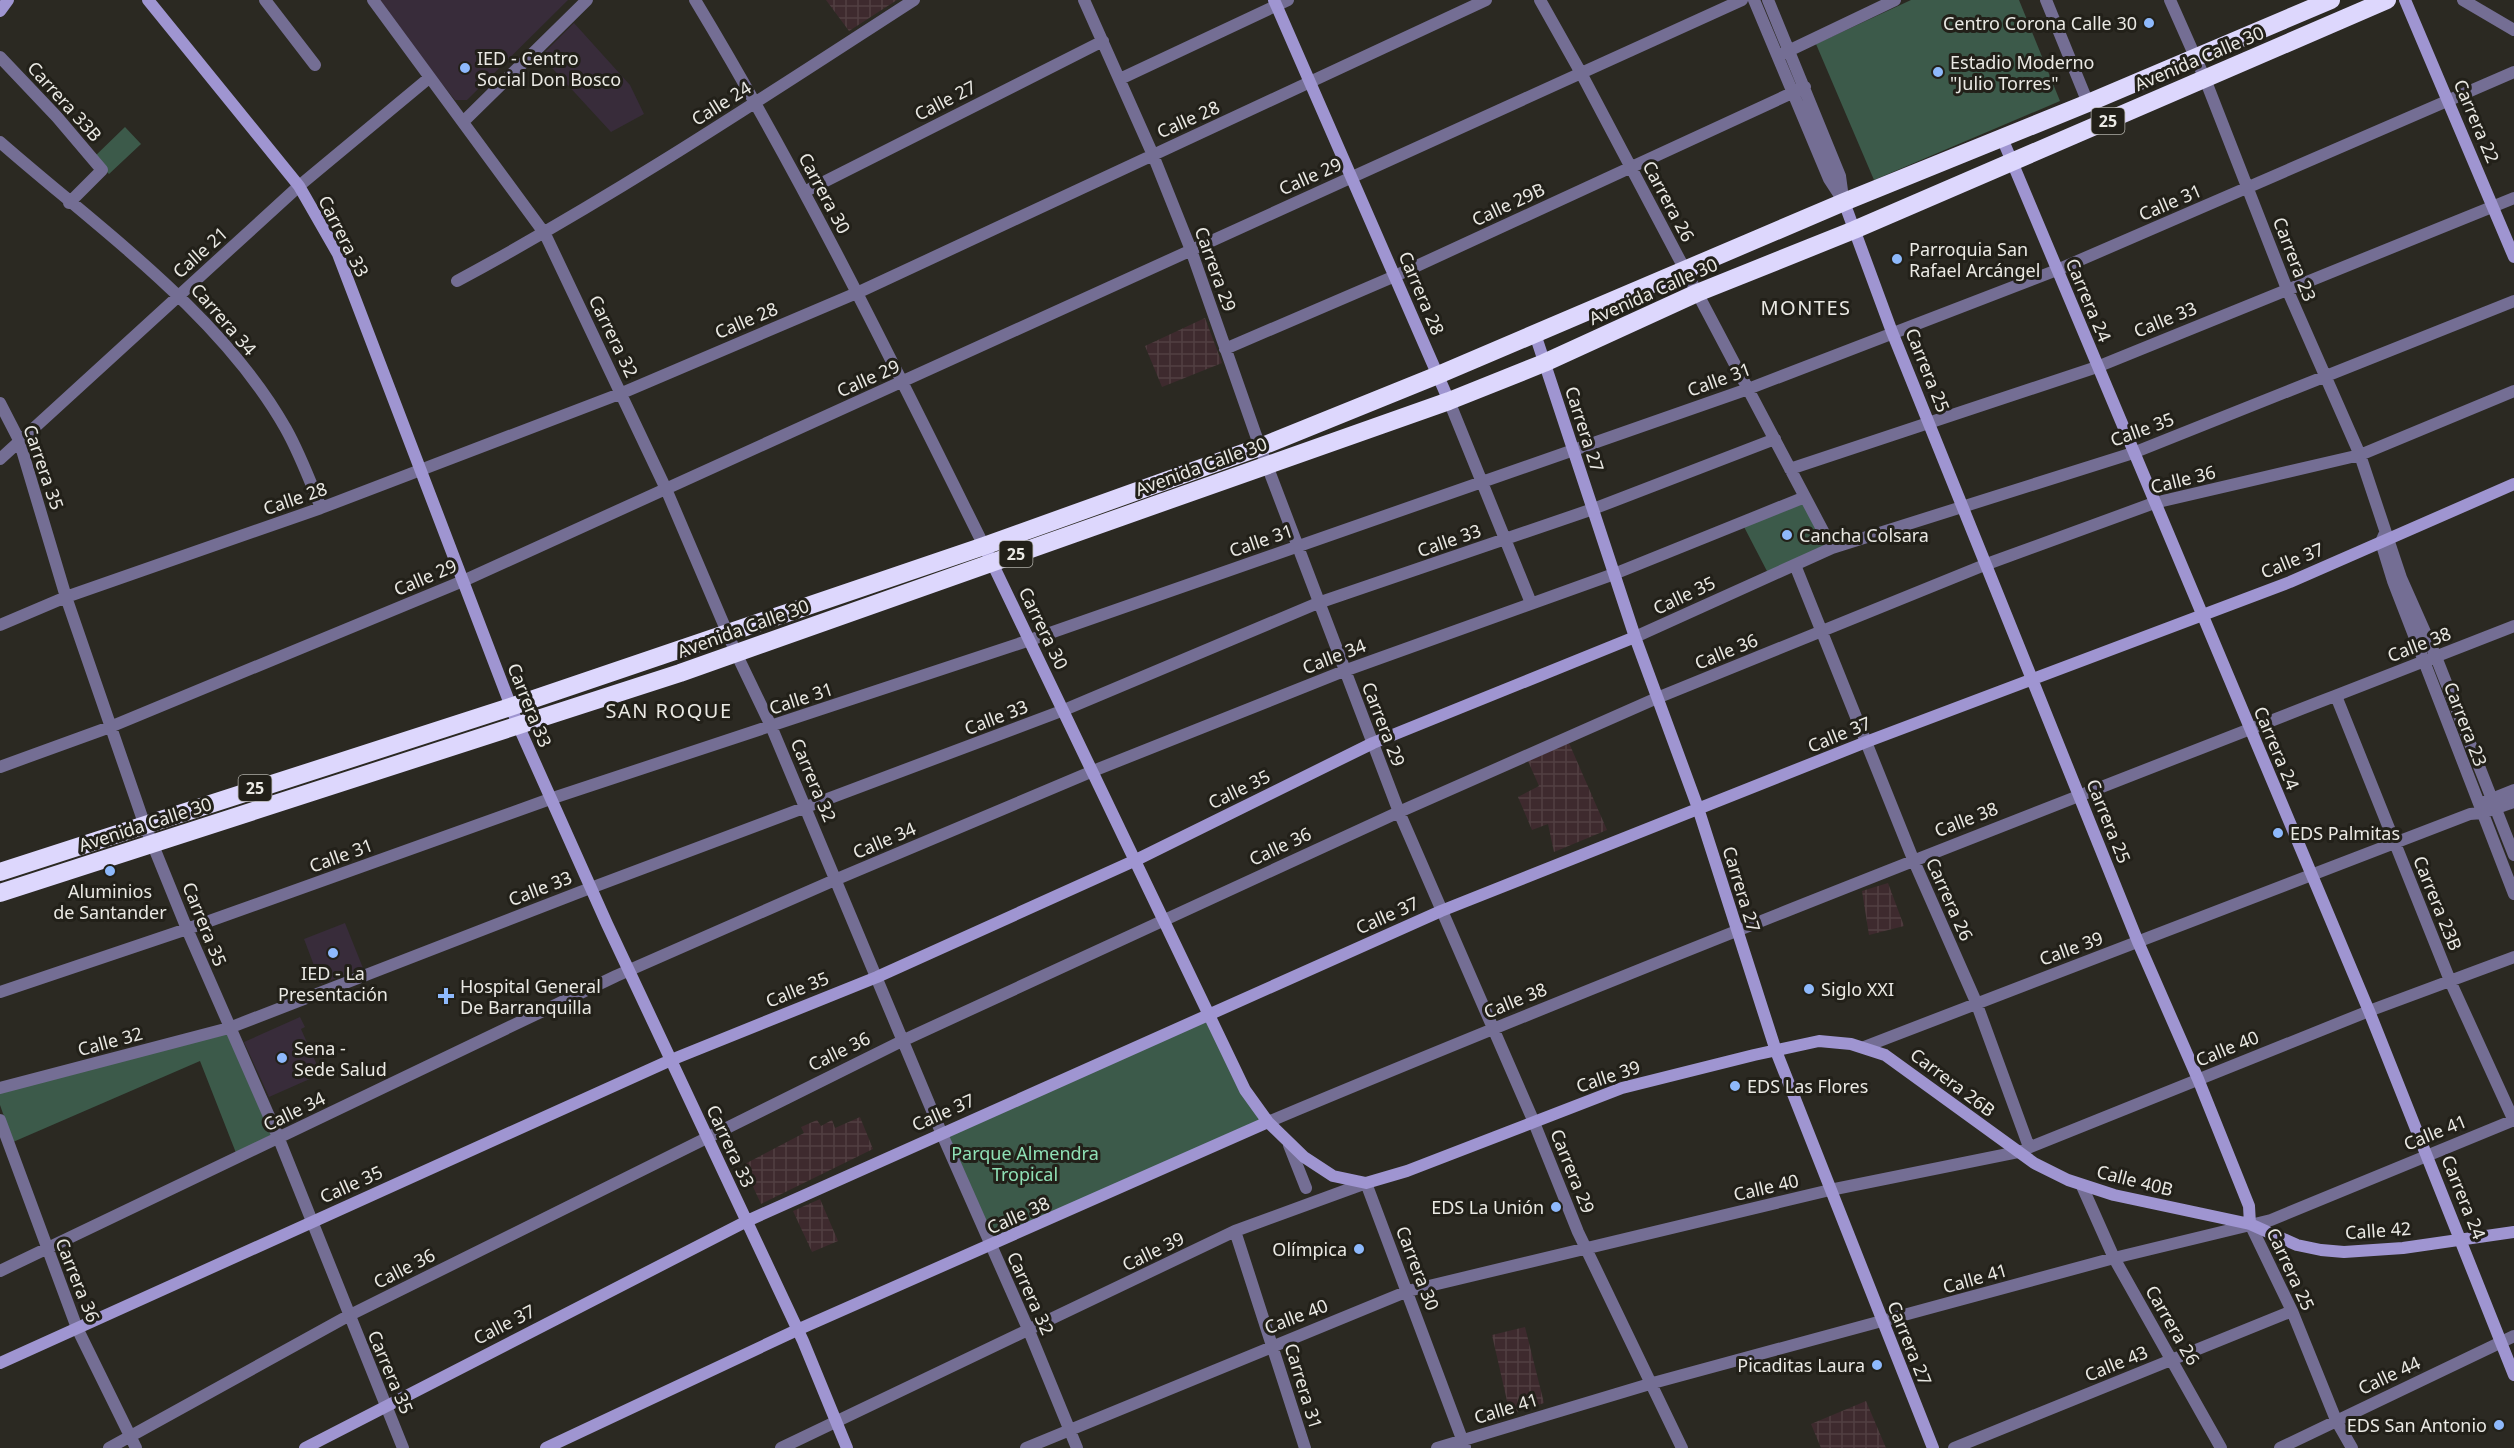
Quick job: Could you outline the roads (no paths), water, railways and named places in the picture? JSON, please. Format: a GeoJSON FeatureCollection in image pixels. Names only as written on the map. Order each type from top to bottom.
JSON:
{"type":"FeatureCollection","features":[{"type":"Feature","properties":{"kind":"highway","name":"Avenida Calle 30"},"geometry":{"type":"LineString","coordinates":[[0,872],[144,823],[510,707],[984,546],[1260,447],[1438,375],[1844,202],[2088,103],[2194,56],[2331,0]]}},
{"type":"Feature","properties":{"kind":"highway","name":"Avenida Calle 30"},"geometry":{"type":"LineString","coordinates":[[0,893],[736,653],[1449,401],[1544,363],[1697,293],[1854,230],[2387,0]]}},
{"type":"Feature","properties":{"kind":"street"},"geometry":{"type":"LineString","coordinates":[[0,10],[8,0]]}},
{"type":"Feature","properties":{"kind":"street","name":"Carrera 33"},"geometry":{"type":"LineString","coordinates":[[148,0],[299,186],[338,254],[510,707],[550,799],[797,1330],[847,1448]]}},
{"type":"Feature","properties":{"kind":"street"},"geometry":{"type":"LineString","coordinates":[[265,0],[315,65]]}},
{"type":"Feature","properties":{"kind":"street","name":"Carrera 32"},"geometry":{"type":"LineString","coordinates":[[373,0],[545,234],[622,393],[736,653],[771,726],[837,879],[902,1041],[1029,1331],[1077,1448]]}},
{"type":"Feature","properties":{"kind":"street"},"geometry":{"type":"LineString","coordinates":[[464,121],[587,0]]}},
{"type":"Feature","properties":{"kind":"street","name":"Carrera 30"},"geometry":{"type":"LineString","coordinates":[[695,0],[757,102],[859,292],[1094,771],[1245,1090],[1288,1145],[1333,1176],[1366,1183],[1464,1444]]}},
{"type":"Feature","properties":{"kind":"street","name":"Calle 24"},"geometry":{"type":"LineString","coordinates":[[457,281],[545,234],[757,102],[914,0]]}},
{"type":"Feature","properties":{"kind":"street","name":"Calle 28"},"geometry":{"type":"LineString","coordinates":[[0,625],[66,597],[321,508],[622,393],[859,292],[1486,0]]}},
{"type":"Feature","properties":{"kind":"street","name":"Carrera 26"},"geometry":{"type":"LineString","coordinates":[[1540,0],[1581,73],[1832,548]]}},
{"type":"Feature","properties":{"kind":"street","name":"Calle 29"},"geometry":{"type":"LineString","coordinates":[[0,767],[110,727],[463,581],[1742,0]]}},
{"type":"Feature","properties":{"kind":"street","name":"Carrera 25"},"geometry":{"type":"LineString","coordinates":[[1754,0],[1784,54]]}},
{"type":"Feature","properties":{"kind":"street","name":"Carrera 25"},"geometry":{"type":"LineString","coordinates":[[1768,0],[1784,54],[1799,90],[1829,179],[1844,202],[1892,332],[2138,942],[2198,1079],[2249,1206],[2250,1224],[2292,1311],[2336,1420],[2352,1448]]}},
{"type":"Feature","properties":{"kind":"street"},"geometry":{"type":"LineString","coordinates":[[1784,54],[1895,0]]}},
{"type":"Feature","properties":{"kind":"street"},"geometry":{"type":"LineString","coordinates":[[2046,0],[2088,103]]}},
{"type":"Feature","properties":{"kind":"street","name":"Carrera 23"},"geometry":{"type":"LineString","coordinates":[[2170,0],[2205,79],[2287,289],[2360,454],[2422,662],[2477,810],[2514,894]]}},
{"type":"Feature","properties":{"kind":"street","name":"Carrera 22"},"geometry":{"type":"LineString","coordinates":[[2405,0],[2514,257]]}},
{"type":"Feature","properties":{"kind":"street"},"geometry":{"type":"LineString","coordinates":[[2463,0],[2514,30]]}},
{"type":"Feature","properties":{"kind":"street","name":"Carrera 29"},"geometry":{"type":"LineString","coordinates":[[1086,1],[1153,155],[1191,250],[1260,447],[1399,812],[1494,1028],[1533,1120],[1543,1150],[1586,1248],[1653,1383],[1682,1448]]}},
{"type":"Feature","properties":{"kind":"street"},"geometry":{"type":"LineString","coordinates":[[1120,79],[1279,2]]}},
{"type":"Feature","properties":{"kind":"street","name":"Carrera 28"},"geometry":{"type":"LineString","coordinates":[[1279,2],[1310,83],[1438,375],[1531,603]]}},
{"type":"Feature","properties":{"kind":"street","name":"Calle 27"},"geometry":{"type":"LineString","coordinates":[[804,192],[1103,40]]}},
{"type":"Feature","properties":{"kind":"street","name":"Carrera 33B"},"geometry":{"type":"LineString","coordinates":[[0,57],[57,117],[102,170],[69,203]]}},
{"type":"Feature","properties":{"kind":"street","name":"Calle 31"},"geometry":{"type":"LineString","coordinates":[[0,992],[187,929],[550,799],[1030,640],[1748,389],[2057,270],[2514,72]]}},
{"type":"Feature","properties":{"kind":"street","name":"Calle 21"},"geometry":{"type":"LineString","coordinates":[[0,459],[299,186],[429,78]]}},
{"type":"Feature","properties":{"kind":"street","name":"Calle 29B"},"geometry":{"type":"LineString","coordinates":[[1225,349],[1395,276],[1799,90]]}},
{"type":"Feature","properties":{"kind":"street","name":"Carrera 24"},"geometry":{"type":"LineString","coordinates":[[2002,138],[2369,1011],[2514,1375]]}},
{"type":"Feature","properties":{"kind":"street","name":"Carrera 34"},"geometry":{"type":"LineString","coordinates":[[0,142],[179,295],[251,377],[285,427],[321,508]]}},
{"type":"Feature","properties":{"kind":"street","name":"Calle 33"},"geometry":{"type":"LineString","coordinates":[[1790,469],[2097,367],[2514,198]]}},
{"type":"Feature","properties":{"kind":"street","name":"Calle 35"},"geometry":{"type":"LineString","coordinates":[[0,1363],[671,1060],[877,976],[1136,860],[1373,743],[1635,637],[1832,548],[2133,453],[2514,301]]}},
{"type":"Feature","properties":{"kind":"street","name":"Carrera 27"},"geometry":{"type":"LineString","coordinates":[[1535,334],[1635,637],[1698,808],[1735,930],[1776,1051],[1933,1448]]}},
{"type":"Feature","properties":{"kind":"street","name":"Calle 36"},"geometry":{"type":"LineString","coordinates":[[109,1448],[348,1316],[706,1136],[902,1041],[1399,812],[1657,698],[1987,564],[2154,503],[2360,454],[2514,391]]}},
{"type":"Feature","properties":{"kind":"street","name":"Carrera 35"},"geometry":{"type":"LineString","coordinates":[[0,404],[19,440],[66,597],[144,823],[229,1028],[279,1139],[348,1316],[403,1448]]}},
{"type":"Feature","properties":{"kind":"street","name":"Calle 33"},"geometry":{"type":"LineString","coordinates":[[229,1028],[591,888],[1064,710],[1318,603],[1593,509],[1774,440]]}},
{"type":"Feature","properties":{"kind":"street","name":"Calle 37"},"geometry":{"type":"LineString","coordinates":[[305,1448],[747,1221],[941,1132],[1441,911],[1866,742],[2290,582],[2385,537],[2514,484]]}},
{"type":"Feature","properties":{"kind":"street","name":"Calle 34"},"geometry":{"type":"LineString","coordinates":[[0,1271],[47,1251],[629,969],[837,879],[1094,771],[1344,671],[1614,574],[1805,497]]}},
{"type":"Feature","properties":{"kind":"street","name":"Carrera 23"},"geometry":{"type":"LineString","coordinates":[[2385,537],[2436,657],[2514,855]]}},
{"type":"Feature","properties":{"kind":"street","name":"Carrera 26"},"geometry":{"type":"LineString","coordinates":[[1795,565],[1913,859],[1976,1002],[2024,1150]]}},
{"type":"Feature","properties":{"kind":"street","name":"Calle 38"},"geometry":{"type":"LineString","coordinates":[[546,1448],[797,1330],[991,1247],[1268,1122],[1913,859],[2514,626]]}},
{"type":"Feature","properties":{"kind":"street","name":"Carrera 23B"},"geometry":{"type":"LineString","coordinates":[[2336,696],[2451,983],[2514,1120]]}},
{"type":"Feature","properties":{"kind":"street","name":"Calle 39"},"geometry":{"type":"LineString","coordinates":[[781,1448],[1235,1231],[1366,1183],[1407,1171],[1533,1120],[1622,1088],[1820,1041],[1864,1047],[2493,804],[2514,790]]}},
{"type":"Feature","properties":{"kind":"street","name":"Calle 39"},"geometry":{"type":"LineString","coordinates":[[2493,804],[2514,802]]}},
{"type":"Feature","properties":{"kind":"street","name":"Calle 40"},"geometry":{"type":"LineString","coordinates":[[1026,1448],[1408,1291],[1830,1190],[2024,1150],[2369,1011],[2451,983],[2514,957]]}},
{"type":"Feature","properties":{"kind":"street","name":"Calle 32"},"geometry":{"type":"LineString","coordinates":[[0,1088],[229,1028]]}},
{"type":"Feature","properties":{"kind":"street","name":"Carrera 26B"},"geometry":{"type":"LineString","coordinates":[[1864,1047],[1905,1067],[2024,1150]]}},
{"type":"Feature","properties":{"kind":"street","name":"Carrera 36"},"geometry":{"type":"LineString","coordinates":[[0,1120],[4,1143],[77,1328],[136,1448]]}},
{"type":"Feature","properties":{"kind":"street","name":"Calle 41"},"geometry":{"type":"LineString","coordinates":[[1437,1448],[1464,1444],[1653,1383],[2114,1258],[2271,1220],[2514,1120]]}},
{"type":"Feature","properties":{"kind":"street","name":"Carrera 30"},"geometry":{"type":"LineString","coordinates":[[1288,1145],[1306,1188]]}},
{"type":"Feature","properties":{"kind":"street","name":"Calle 40B"},"geometry":{"type":"LineString","coordinates":[[2024,1150],[2054,1174],[2082,1186],[2153,1204],[2250,1224]]}},
{"type":"Feature","properties":{"kind":"street","name":"Carrera 26"},"geometry":{"type":"LineString","coordinates":[[2082,1186],[2114,1258],[2221,1448]]}},
{"type":"Feature","properties":{"kind":"street","name":"Calle 42"},"geometry":{"type":"LineString","coordinates":[[2250,1224],[2286,1242],[2321,1250],[2344,1252],[2462,1240],[2514,1232]]}},
{"type":"Feature","properties":{"kind":"street","name":"Carrera 31"},"geometry":{"type":"LineString","coordinates":[[1235,1231],[1305,1448]]}},
{"type":"Feature","properties":{"kind":"street","name":"Calle 43"},"geometry":{"type":"LineString","coordinates":[[1954,1448],[2292,1311]]}},
{"type":"Feature","properties":{"kind":"street","name":"Calle 44"},"geometry":{"type":"LineString","coordinates":[[2280,1448],[2514,1336]]}},
{"type":"Feature","properties":{"kind":"place","name":"Centro Corona Calle 30"},"geometry":{"type":"Point","coordinates":[2149,23]}},
{"type":"Feature","properties":{"kind":"place","name":"IED - Centro Social Don Bosco"},"geometry":{"type":"Point","coordinates":[465,68]}},
{"type":"Feature","properties":{"kind":"place","name":"Estadio Moderno \"Julio Torres\""},"geometry":{"type":"Point","coordinates":[1938,72]}},
{"type":"Feature","properties":{"kind":"place","name":"Parroquia San Rafael Arcángel"},"geometry":{"type":"Point","coordinates":[1897,259]}},
{"type":"Feature","properties":{"kind":"place","name":"Cancha Colsara"},"geometry":{"type":"Point","coordinates":[1787,535]}},
{"type":"Feature","properties":{"kind":"place","name":"EDS Palmitas"},"geometry":{"type":"Point","coordinates":[2278,833]}},
{"type":"Feature","properties":{"kind":"place","name":"Aluminios de Santander"},"geometry":{"type":"Point","coordinates":[110,871]}},
{"type":"Feature","properties":{"kind":"place","name":"IED - La Presentación"},"geometry":{"type":"Point","coordinates":[333,953]}},
{"type":"Feature","properties":{"kind":"place","name":"Siglo XXI"},"geometry":{"type":"Point","coordinates":[1809,989]}},
{"type":"Feature","properties":{"kind":"place","name":"Hospital General De Barranquilla"},"geometry":{"type":"Point","coordinates":[446,996]}},
{"type":"Feature","properties":{"kind":"place","name":"Sena - Sede Salud"},"geometry":{"type":"Point","coordinates":[282,1058]}},
{"type":"Feature","properties":{"kind":"place","name":"EDS Las Flores"},"geometry":{"type":"Point","coordinates":[1735,1086]}},
{"type":"Feature","properties":{"kind":"place","name":"EDS La Unión"},"geometry":{"type":"Point","coordinates":[1556,1207]}},
{"type":"Feature","properties":{"kind":"place","name":"Olímpica"},"geometry":{"type":"Point","coordinates":[1359,1249]}},
{"type":"Feature","properties":{"kind":"place","name":"Picaditas Laura"},"geometry":{"type":"Point","coordinates":[1877,1365]}},
{"type":"Feature","properties":{"kind":"place","name":"EDS San Antonio"},"geometry":{"type":"Point","coordinates":[2499,1425]}},
{"type":"Feature","properties":{"kind":"district","name":"MONTES"},"geometry":{"type":"Point","coordinates":[1806,307]}},
{"type":"Feature","properties":{"kind":"district","name":"SAN ROQUE"},"geometry":{"type":"Point","coordinates":[669,710]}},
{"type":"Feature","properties":{"kind":"park label","name":"Parque Almendra Tropical"},"geometry":{"type":"Point","coordinates":[1025,1163]}}]}
